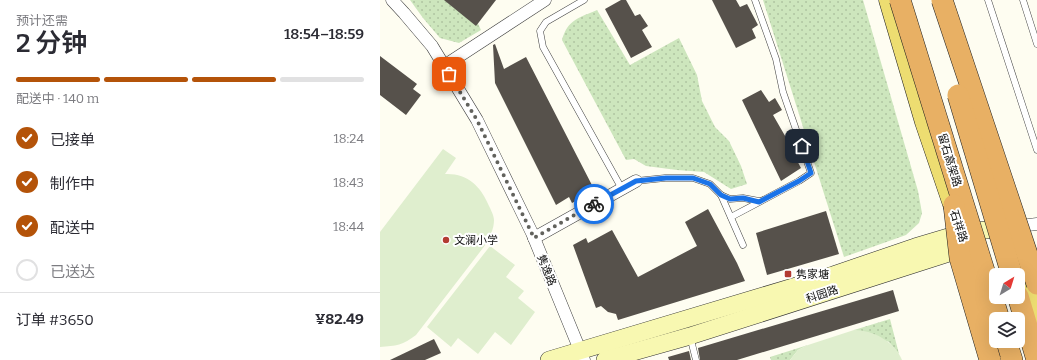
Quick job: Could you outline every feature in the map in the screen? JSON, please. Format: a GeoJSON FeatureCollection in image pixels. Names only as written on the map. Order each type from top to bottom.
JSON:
{"type":"FeatureCollection","features":[{"type":"Feature","properties":{"kind":"highway","name":"留石高架路"},"geometry":{"type":"LineString","coordinates":[[900,0],[998,312]]}},
{"type":"Feature","properties":{"kind":"highway"},"geometry":{"type":"LineString","coordinates":[[929,0],[1010,268]]}},
{"type":"Feature","properties":{"kind":"highway"},"geometry":{"type":"LineString","coordinates":[[942,0],[1037,284]]}},
{"type":"Feature","properties":{"kind":"highway"},"geometry":{"type":"LineString","coordinates":[[949,157],[960,258],[990,360]]}},
{"type":"Feature","properties":{"kind":"highway"},"geometry":{"type":"LineString","coordinates":[[1020,304],[1037,360]]}},
{"type":"Feature","properties":{"kind":"highway"},"geometry":{"type":"LineString","coordinates":[[1008,348],[1012,360]]}},
{"type":"Feature","properties":{"kind":"main road","name":"石祥路"},"geometry":{"type":"LineString","coordinates":[[888,0],[924,122],[964,241],[1000,360]]}},
{"type":"Feature","properties":{"kind":"main road"},"geometry":{"type":"LineString","coordinates":[[946,0],[1009,227],[1037,320]]}},
{"type":"Feature","properties":{"kind":"street","name":"隽逸路"},"geometry":{"type":"LineString","coordinates":[[392,0],[432,46],[477,120],[534,238],[582,355]]}},
{"type":"Feature","properties":{"kind":"street"},"geometry":{"type":"LineString","coordinates":[[444,66],[545,0]]}},
{"type":"Feature","properties":{"kind":"street"},"geometry":{"type":"LineString","coordinates":[[534,238],[636,181]]}},
{"type":"Feature","properties":{"kind":"street","name":"科园路"},"geometry":{"type":"LineString","coordinates":[[605,360],[690,336],[964,241],[1009,227],[1037,224]]}},
{"type":"Feature","properties":{"kind":"street","name":"科园路"},"geometry":{"type":"LineString","coordinates":[[549,360],[582,355],[833,276],[914,247],[964,241]]}},
{"type":"Feature","properties":{"kind":"lane"},"geometry":{"type":"LineString","coordinates":[[584,0],[546,22],[540,31],[543,46],[622,189]]}},
{"type":"Feature","properties":{"kind":"lane"},"geometry":{"type":"LineString","coordinates":[[731,217],[799,181],[811,173],[783,92],[776,59],[756,0]]}},
{"type":"Feature","properties":{"kind":"lane"},"geometry":{"type":"LineString","coordinates":[[988,0],[1037,150]]}},
{"type":"Feature","properties":{"kind":"lane"},"geometry":{"type":"LineString","coordinates":[[1023,0],[1037,44]]}},
{"type":"Feature","properties":{"kind":"lane"},"geometry":{"type":"LineString","coordinates":[[636,181],[666,178],[693,178],[710,184],[721,195],[743,245]]}},
{"type":"Feature","properties":{"kind":"lane"},"geometry":{"type":"LineString","coordinates":[[721,195],[730,199],[743,198],[759,202]]}},
{"type":"Feature","properties":{"kind":"lane"},"geometry":{"type":"LineString","coordinates":[[690,336],[696,360]]}},
{"type":"Feature","properties":{"kind":"green space"},"geometry":{"type":"Polygon","coordinates":[[[410,0],[460,0],[472,11],[481,30],[459,43],[440,38],[410,0]]]}},
{"type":"Feature","properties":{"kind":"green space"},"geometry":{"type":"Polygon","coordinates":[[[763,0],[863,0],[918,191],[922,213],[919,223],[906,235],[844,257],[763,0]]]}},
{"type":"Feature","properties":{"kind":"green space"},"geometry":{"type":"Polygon","coordinates":[[[597,10],[630,65],[679,38],[697,75],[702,101],[715,127],[729,141],[741,166],[747,184],[731,189],[704,172],[646,166],[634,159],[626,160],[562,40],[564,33],[571,23],[580,17],[597,10]]]}},
{"type":"Feature","properties":{"kind":"green space"},"geometry":{"type":"Polygon","coordinates":[[[443,149],[456,158],[445,174],[453,174],[466,178],[482,192],[493,215],[493,229],[486,244],[416,335],[399,344],[380,347],[380,232],[443,149]]]}},
{"type":"Feature","properties":{"kind":"green space"},"geometry":{"type":"Polygon","coordinates":[[[490,246],[515,265],[506,277],[524,291],[518,298],[535,312],[511,345],[495,332],[478,354],[458,338],[451,347],[427,327],[490,246]]]}},
{"type":"Feature","properties":{"kind":"green space"},"geometry":{"type":"Polygon","coordinates":[[[890,319],[899,354],[889,342],[854,330],[890,319]]]}},
{"type":"Feature","properties":{"kind":"green space"},"geometry":{"type":"Polygon","coordinates":[[[854,330],[875,334],[882,338],[894,347],[902,360],[790,360],[798,350],[808,345],[854,330]]]}},
{"type":"Feature","properties":{"kind":"green space"},"geometry":{"type":"Polygon","coordinates":[[[808,345],[798,350],[790,360],[771,360],[770,357],[808,345]]]}},
{"type":"Feature","properties":{"kind":"building"},"geometry":{"type":"Polygon","coordinates":[[[444,0],[496,0],[476,26],[444,0]]]}},
{"type":"Feature","properties":{"kind":"building"},"geometry":{"type":"Polygon","coordinates":[[[621,0],[626,0],[635,16],[640,14],[648,26],[642,30],[652,47],[631,58],[605,9],[621,0]]]}},
{"type":"Feature","properties":{"kind":"building"},"geometry":{"type":"Polygon","coordinates":[[[712,0],[736,0],[740,7],[747,4],[758,25],[752,29],[756,38],[736,48],[712,0]]]}},
{"type":"Feature","properties":{"kind":"building"},"geometry":{"type":"Polygon","coordinates":[[[495,44],[504,69],[526,57],[595,191],[572,203],[569,197],[556,205],[495,83],[493,45],[495,44]]]}},
{"type":"Feature","properties":{"kind":"building"},"geometry":{"type":"Polygon","coordinates":[[[380,56],[417,84],[413,89],[421,95],[406,115],[380,95],[380,56]]]}},
{"type":"Feature","properties":{"kind":"building"},"geometry":{"type":"Polygon","coordinates":[[[761,90],[769,102],[775,98],[782,110],[773,115],[788,141],[794,138],[799,152],[794,155],[801,168],[781,181],[742,100],[761,90]]]}},
{"type":"Feature","properties":{"kind":"building"},"geometry":{"type":"Polygon","coordinates":[[[708,209],[745,281],[618,320],[616,314],[608,312],[601,306],[596,308],[573,245],[586,238],[588,243],[612,230],[638,277],[697,246],[685,222],[708,209]]]}},
{"type":"Feature","properties":{"kind":"building"},"geometry":{"type":"Polygon","coordinates":[[[826,211],[839,254],[767,275],[756,233],[826,211]]]}},
{"type":"Feature","properties":{"kind":"building"},"geometry":{"type":"Polygon","coordinates":[[[893,290],[899,311],[737,360],[700,360],[698,348],[893,290]]]}},
{"type":"Feature","properties":{"kind":"building"},"geometry":{"type":"Polygon","coordinates":[[[434,339],[441,353],[425,360],[390,360],[434,339]]]}},
{"type":"Feature","properties":{"kind":"building"},"geometry":{"type":"Polygon","coordinates":[[[689,351],[691,360],[669,360],[668,357],[689,351]]]}},
{"type":"Feature","properties":{"kind":"way so far"},"geometry":{"type":"LineString","coordinates":[[449,74],[477,120],[534,238],[594,204]]}},
{"type":"Feature","properties":{"kind":"place","name":"文澜小学"},"geometry":{"type":"Point","coordinates":[446,240]}},
{"type":"Feature","properties":{"kind":"place","name":"隽家塘"},"geometry":{"type":"Point","coordinates":[788,274]}},
{"type":"Feature","properties":{"kind":"route"},"geometry":{"type":"LineString","coordinates":[[594,204],[636,181],[666,178],[693,178],[710,184],[721,195],[730,199],[743,198],[759,202],[811,173],[802,146]]}}]}
